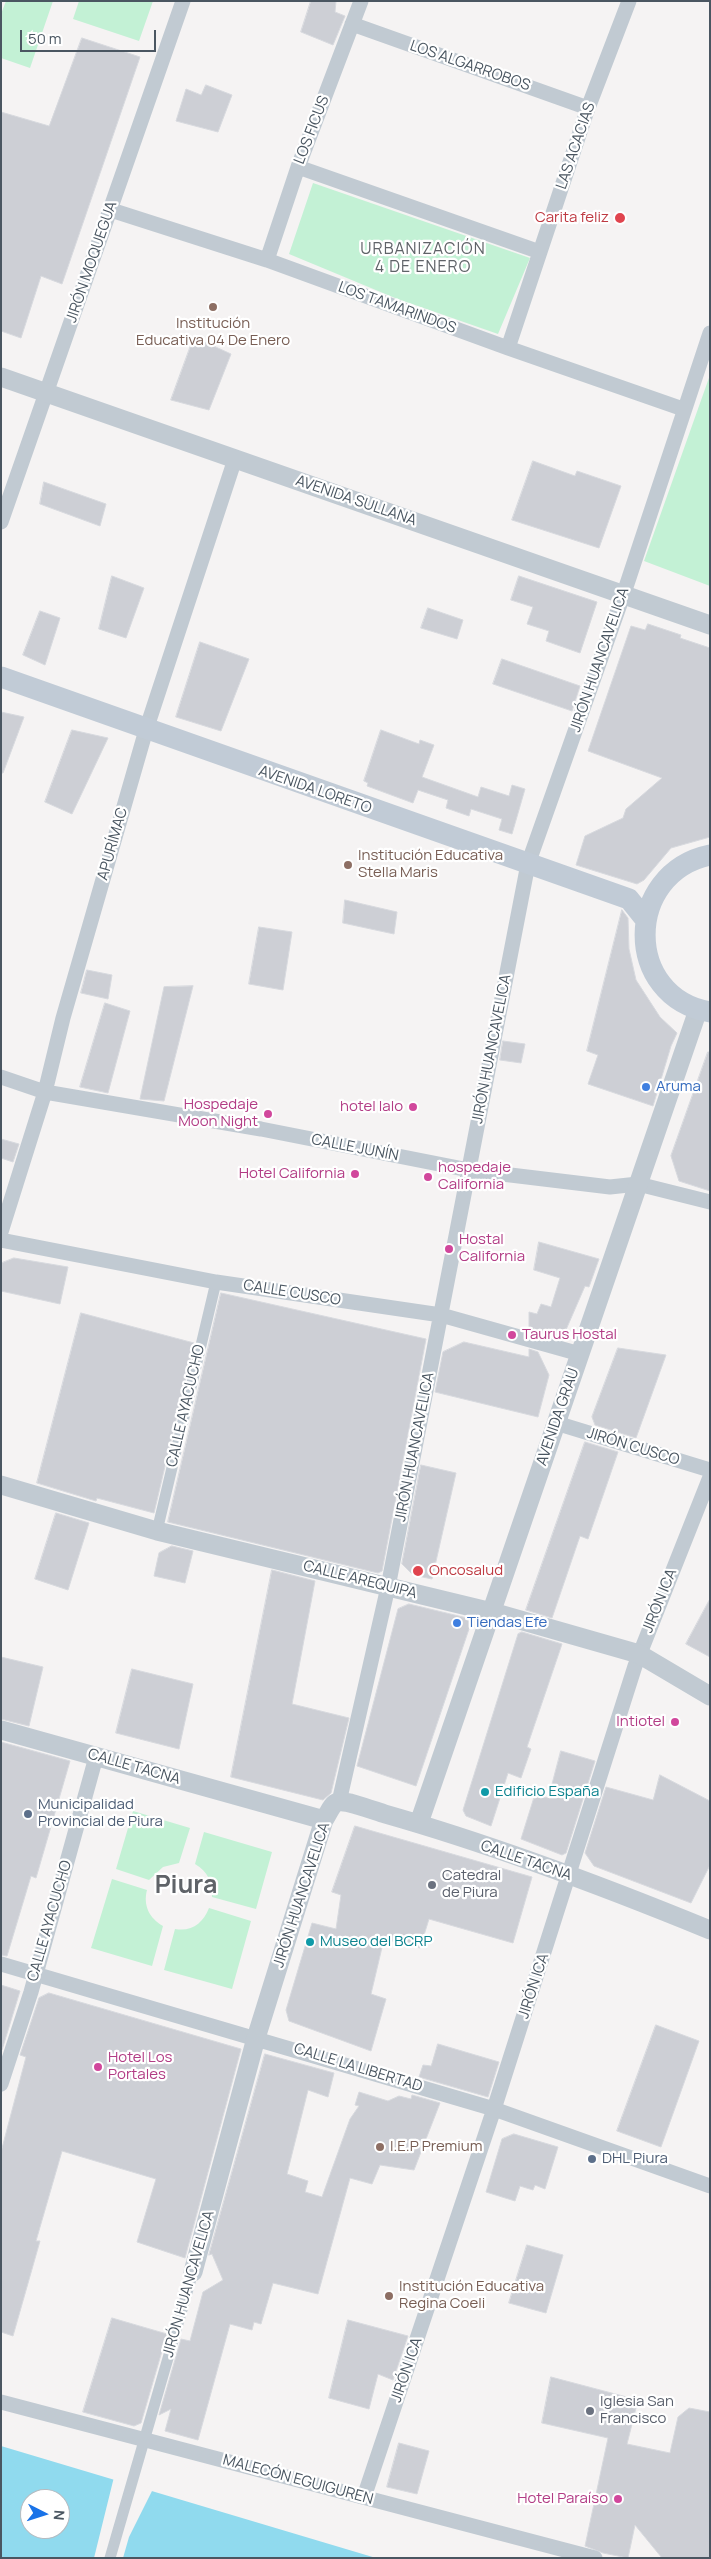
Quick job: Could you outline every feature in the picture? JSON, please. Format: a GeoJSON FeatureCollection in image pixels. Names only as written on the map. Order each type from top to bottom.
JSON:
{"type":"FeatureCollection","features":[{"type":"Feature","properties":{"kind":"main road","name":"AVENIDA LORETO"},"geometry":{"type":"LineString","coordinates":[[1,677],[146,730],[629,899]]}},
{"type":"Feature","properties":{"kind":"main road"},"geometry":{"type":"LineString","coordinates":[[704,1011],[678,1000],[661,984],[654,971],[644,942],[645,920],[656,890],[668,876],[682,865],[710,855]]}},
{"type":"Feature","properties":{"kind":"main road"},"geometry":{"type":"LineString","coordinates":[[645,920],[629,899],[656,890]]}},
{"type":"Feature","properties":{"kind":"street","name":"JIRÓN MOQUEGUA"},"geometry":{"type":"LineString","coordinates":[[1,522],[183,1]]}},
{"type":"Feature","properties":{"kind":"street","name":"LOS FICUS"},"geometry":{"type":"LineString","coordinates":[[268,260],[298,168],[360,1]]}},
{"type":"Feature","properties":{"kind":"street","name":"LAS ACACIAS"},"geometry":{"type":"LineString","coordinates":[[508,348],[588,108],[629,1]]}},
{"type":"Feature","properties":{"kind":"street","name":"LOS ALGARROBOS"},"geometry":{"type":"LineString","coordinates":[[352,24],[588,108]]}},
{"type":"Feature","properties":{"kind":"street"},"geometry":{"type":"LineString","coordinates":[[298,168],[540,252]]}},
{"type":"Feature","properties":{"kind":"street","name":"LOS TAMARINDOS"},"geometry":{"type":"LineString","coordinates":[[111,210],[268,260],[508,348],[683,409]]}},
{"type":"Feature","properties":{"kind":"street","name":"JIRÓN HUANCAVELICA"},"geometry":{"type":"LineString","coordinates":[[110,2558],[193,2272],[256,2038],[324,1820],[333,1805],[339,1802],[388,1587],[528,864],[624,593],[683,409],[710,333]]}},
{"type":"Feature","properties":{"kind":"street","name":"AVENIDA SULLANA"},"geometry":{"type":"LineString","coordinates":[[1,377],[624,593],[710,625]]}},
{"type":"Feature","properties":{"kind":"street","name":"APURÍMAC"},"geometry":{"type":"LineString","coordinates":[[1,1232],[46,1092],[63,1018],[146,730],[234,459]]}},
{"type":"Feature","properties":{"kind":"street","name":"AVENIDA GRAU"},"geometry":{"type":"LineString","coordinates":[[419,1824],[638,1184],[704,1011]]}},
{"type":"Feature","properties":{"kind":"street","name":"CALLE JUNÍN"},"geometry":{"type":"LineString","coordinates":[[1,1077],[46,1092],[261,1130],[469,1170],[610,1187],[638,1184],[710,1202]]}},
{"type":"Feature","properties":{"kind":"street","name":"CALLE CUSCO"},"geometry":{"type":"LineString","coordinates":[[1,1240],[216,1282],[441,1315],[580,1354]]}},
{"type":"Feature","properties":{"kind":"street","name":"CALLE AYACUCHO"},"geometry":{"type":"LineString","coordinates":[[156,1531],[216,1282]]}},
{"type":"Feature","properties":{"kind":"street","name":"JIRÓN CUSCO"},"geometry":{"type":"LineString","coordinates":[[556,1423],[710,1470]]}},
{"type":"Feature","properties":{"kind":"street","name":"JIRÓN ICA"},"geometry":{"type":"LineString","coordinates":[[364,2497],[494,2109],[639,1654],[710,1477]]}},
{"type":"Feature","properties":{"kind":"street","name":"CALLE AREQUIPA"},"geometry":{"type":"LineString","coordinates":[[1,1485],[156,1531],[492,1612],[639,1654],[710,1696]]}},
{"type":"Feature","properties":{"kind":"street","name":"CALLE TACNA"},"geometry":{"type":"LineString","coordinates":[[1,1730],[324,1820]]}},
{"type":"Feature","properties":{"kind":"street","name":"CALLE AYACUCHO"},"geometry":{"type":"LineString","coordinates":[[1,2084],[36,1973],[96,1757]]}},
{"type":"Feature","properties":{"kind":"street","name":"CALLE TACNA"},"geometry":{"type":"LineString","coordinates":[[339,1802],[419,1824],[621,1893],[710,1930]]}},
{"type":"Feature","properties":{"kind":"street","name":"CALLE LA LIBERTAD"},"geometry":{"type":"LineString","coordinates":[[1,1964],[494,2109],[710,2186]]}},
{"type":"Feature","properties":{"kind":"street","name":"MALECÓN EGUIGUREN"},"geometry":{"type":"LineString","coordinates":[[1,2402],[595,2558]]}},
{"type":"Feature","properties":{"kind":"green space"},"geometry":{"type":"Polygon","coordinates":[[[6,1],[53,1],[30,68],[1,58],[1,14],[6,1]]]}},
{"type":"Feature","properties":{"kind":"green space"},"geometry":{"type":"Polygon","coordinates":[[[79,1],[153,1],[139,41],[73,19],[79,1]]]}},
{"type":"Feature","properties":{"kind":"green space"},"geometry":{"type":"Polygon","coordinates":[[[313,183],[530,258],[498,334],[395,298],[289,254],[313,183]]]}},
{"type":"Feature","properties":{"kind":"green space"},"geometry":{"type":"Polygon","coordinates":[[[710,375],[710,586],[644,561],[710,375]]]}},
{"type":"Feature","properties":{"kind":"green space"},"geometry":{"type":"Polygon","coordinates":[[[133,1811],[190,1828],[179,1863],[163,1867],[149,1880],[116,1869],[133,1811]]]}},
{"type":"Feature","properties":{"kind":"green space"},"geometry":{"type":"Polygon","coordinates":[[[204,1832],[272,1852],[256,1909],[212,1897],[208,1878],[203,1870],[195,1864],[204,1832]]]}},
{"type":"Feature","properties":{"kind":"green space"},"geometry":{"type":"Polygon","coordinates":[[[112,1879],[147,1890],[146,1901],[148,1911],[163,1926],[152,1966],[91,1948],[112,1879]]]}},
{"type":"Feature","properties":{"kind":"green space"},"geometry":{"type":"Polygon","coordinates":[[[209,1908],[251,1921],[232,1989],[164,1970],[175,1929],[192,1928],[204,1918],[209,1908]]]}},
{"type":"Feature","properties":{"kind":"water"},"geometry":{"type":"Polygon","coordinates":[[[1,2446],[376,2558],[1,2558],[1,2446]]]}},
{"type":"Feature","properties":{"kind":"pier"},"geometry":{"type":"Polygon","coordinates":[[[114,2477],[153,2489],[129,2537],[123,2558],[94,2558],[114,2477]]]}},
{"type":"Feature","properties":{"kind":"building"},"geometry":{"type":"Polygon","coordinates":[[[311,1],[336,1],[335,12],[345,16],[333,45],[301,32],[311,1]]]}},
{"type":"Feature","properties":{"kind":"building"},"geometry":{"type":"Polygon","coordinates":[[[82,38],[140,57],[62,284],[41,276],[21,338],[1,331],[1,112],[49,126],[82,38]]]}},
{"type":"Feature","properties":{"kind":"building"},"geometry":{"type":"Polygon","coordinates":[[[206,85],[232,95],[218,132],[176,121],[186,89],[201,95],[206,85]]]}},
{"type":"Feature","properties":{"kind":"building"},"geometry":{"type":"Polygon","coordinates":[[[194,337],[231,354],[209,410],[171,400],[194,337]]]}},
{"type":"Feature","properties":{"kind":"building"},"geometry":{"type":"Polygon","coordinates":[[[533,461],[575,476],[577,471],[621,486],[599,548],[512,520],[533,461]]]}},
{"type":"Feature","properties":{"kind":"building"},"geometry":{"type":"Polygon","coordinates":[[[44,482],[106,504],[100,526],[40,504],[44,482]]]}},
{"type":"Feature","properties":{"kind":"building"},"geometry":{"type":"Polygon","coordinates":[[[112,576],[144,588],[126,638],[99,629],[112,576]]]}},
{"type":"Feature","properties":{"kind":"building"},"geometry":{"type":"Polygon","coordinates":[[[519,576],[597,602],[580,653],[546,641],[549,631],[527,624],[533,607],[511,600],[519,576]]]}},
{"type":"Feature","properties":{"kind":"building"},"geometry":{"type":"Polygon","coordinates":[[[428,608],[463,620],[457,639],[421,628],[428,608]]]}},
{"type":"Feature","properties":{"kind":"building"},"geometry":{"type":"Polygon","coordinates":[[[40,611],[60,618],[45,665],[23,655],[40,611]]]}},
{"type":"Feature","properties":{"kind":"building"},"geometry":{"type":"Polygon","coordinates":[[[648,624],[681,635],[680,638],[710,648],[710,837],[671,848],[644,880],[637,884],[576,865],[585,836],[623,818],[626,809],[662,778],[588,751],[631,626],[645,630],[648,624]]]}},
{"type":"Feature","properties":{"kind":"building"},"geometry":{"type":"Polygon","coordinates":[[[200,642],[249,659],[221,731],[176,717],[200,642]]]}},
{"type":"Feature","properties":{"kind":"building"},"geometry":{"type":"Polygon","coordinates":[[[502,659],[580,686],[572,711],[493,684],[502,659]]]}},
{"type":"Feature","properties":{"kind":"building"},"geometry":{"type":"Polygon","coordinates":[[[1,712],[24,717],[3,773],[1,773],[1,712]]]}},
{"type":"Feature","properties":{"kind":"building"},"geometry":{"type":"Polygon","coordinates":[[[72,730],[108,738],[72,814],[45,802],[72,730]]]}},
{"type":"Feature","properties":{"kind":"building"},"geometry":{"type":"Polygon","coordinates":[[[381,730],[419,744],[420,740],[434,745],[422,777],[478,797],[481,787],[509,796],[512,785],[525,789],[512,834],[499,830],[502,819],[471,809],[469,816],[446,808],[448,800],[418,790],[413,803],[367,786],[368,783],[364,781],[381,730]]]}},
{"type":"Feature","properties":{"kind":"building"},"geometry":{"type":"Polygon","coordinates":[[[345,900],[397,912],[394,934],[343,923],[345,900]]]}},
{"type":"Feature","properties":{"kind":"building"},"geometry":{"type":"Polygon","coordinates":[[[622,910],[628,918],[629,949],[636,980],[660,1017],[677,1033],[671,1046],[653,1106],[588,1084],[598,1055],[587,1051],[622,910]]]}},
{"type":"Feature","properties":{"kind":"building"},"geometry":{"type":"Polygon","coordinates":[[[259,927],[292,932],[283,990],[249,984],[259,927]]]}},
{"type":"Feature","properties":{"kind":"building"},"geometry":{"type":"Polygon","coordinates":[[[87,970],[112,975],[108,999],[81,993],[87,970]]]}},
{"type":"Feature","properties":{"kind":"building"},"geometry":{"type":"Polygon","coordinates":[[[193,986],[164,1101],[140,1099],[164,987],[193,986]]]}},
{"type":"Feature","properties":{"kind":"building"},"geometry":{"type":"Polygon","coordinates":[[[105,1003],[130,1011],[108,1093],[80,1087],[105,1003]]]}},
{"type":"Feature","properties":{"kind":"building"},"geometry":{"type":"Polygon","coordinates":[[[503,1041],[525,1044],[521,1063],[500,1060],[503,1041]]]}},
{"type":"Feature","properties":{"kind":"building"},"geometry":{"type":"Polygon","coordinates":[[[708,1052],[710,1052],[710,1191],[679,1181],[671,1156],[708,1052]]]}},
{"type":"Feature","properties":{"kind":"building"},"geometry":{"type":"Polygon","coordinates":[[[1,1139],[19,1144],[13,1162],[1,1158],[1,1139]]]}},
{"type":"Feature","properties":{"kind":"building"},"geometry":{"type":"Polygon","coordinates":[[[539,1242],[599,1259],[589,1287],[585,1286],[562,1339],[529,1330],[529,1312],[537,1314],[541,1304],[551,1307],[560,1278],[534,1270],[539,1242]]]}},
{"type":"Feature","properties":{"kind":"building"},"geometry":{"type":"Polygon","coordinates":[[[14,1258],[68,1267],[60,1304],[1,1291],[2,1263],[14,1258]]]}},
{"type":"Feature","properties":{"kind":"building"},"geometry":{"type":"Polygon","coordinates":[[[221,1293],[426,1339],[382,1571],[378,1573],[168,1522],[221,1293]]]}},
{"type":"Feature","properties":{"kind":"building"},"geometry":{"type":"Polygon","coordinates":[[[81,1313],[194,1343],[154,1513],[97,1498],[96,1501],[37,1483],[81,1313]]]}},
{"type":"Feature","properties":{"kind":"building"},"geometry":{"type":"Polygon","coordinates":[[[464,1342],[529,1357],[529,1349],[538,1352],[549,1375],[538,1417],[435,1392],[443,1352],[464,1342]]]}},
{"type":"Feature","properties":{"kind":"building"},"geometry":{"type":"Polygon","coordinates":[[[618,1348],[666,1355],[636,1438],[595,1425],[592,1417],[618,1348]]]}},
{"type":"Feature","properties":{"kind":"building"},"geometry":{"type":"Polygon","coordinates":[[[585,1442],[618,1452],[588,1539],[580,1536],[552,1618],[526,1610],[585,1442]]]}},
{"type":"Feature","properties":{"kind":"building"},"geometry":{"type":"Polygon","coordinates":[[[421,1465],[456,1473],[432,1579],[413,1575],[402,1564],[421,1465]]]}},
{"type":"Feature","properties":{"kind":"building"},"geometry":{"type":"Polygon","coordinates":[[[56,1513],[89,1523],[68,1590],[35,1579],[56,1513]]]}},
{"type":"Feature","properties":{"kind":"building"},"geometry":{"type":"Polygon","coordinates":[[[172,1546],[193,1551],[185,1583],[154,1576],[159,1553],[172,1546]]]}},
{"type":"Feature","properties":{"kind":"building"},"geometry":{"type":"Polygon","coordinates":[[[272,1570],[315,1581],[292,1704],[349,1718],[331,1793],[323,1800],[231,1777],[272,1570]]]}},
{"type":"Feature","properties":{"kind":"building"},"geometry":{"type":"Polygon","coordinates":[[[710,1599],[710,1657],[686,1644],[710,1599]]]}},
{"type":"Feature","properties":{"kind":"building"},"geometry":{"type":"Polygon","coordinates":[[[409,1604],[467,1618],[471,1623],[416,1786],[357,1766],[398,1609],[409,1604]]]}},
{"type":"Feature","properties":{"kind":"building"},"geometry":{"type":"Polygon","coordinates":[[[522,1632],[562,1644],[527,1747],[531,1749],[521,1778],[508,1773],[491,1826],[466,1816],[463,1810],[518,1634],[522,1632]]]}},
{"type":"Feature","properties":{"kind":"building"},"geometry":{"type":"Polygon","coordinates":[[[1,1657],[43,1667],[29,1726],[1,1719],[1,1657]]]}},
{"type":"Feature","properties":{"kind":"building"},"geometry":{"type":"Polygon","coordinates":[[[132,1669],[193,1684],[179,1749],[116,1733],[132,1669]]]}},
{"type":"Feature","properties":{"kind":"building","name":"Municipalidad Provincial de Piura"},"geometry":{"type":"Polygon","coordinates":[[[1,1742],[70,1761],[36,1878],[31,1876],[7,1956],[1,1955],[1,1742]]]}},
{"type":"Feature","properties":{"kind":"building"},"geometry":{"type":"Polygon","coordinates":[[[561,1751],[595,1761],[566,1853],[562,1855],[521,1839],[535,1794],[548,1798],[561,1751]]]}},
{"type":"Feature","properties":{"kind":"building"},"geometry":{"type":"Polygon","coordinates":[[[660,1775],[710,1801],[710,1865],[691,1903],[594,1866],[585,1853],[606,1787],[653,1800],[660,1775]]]}},
{"type":"Feature","properties":{"kind":"building"},"geometry":{"type":"Polygon","coordinates":[[[355,1826],[532,1877],[513,1943],[429,1919],[420,1948],[384,1939],[371,1994],[386,1999],[371,2051],[289,2021],[286,2010],[312,1923],[336,1929],[341,1895],[332,1892],[355,1826]]]}},
{"type":"Feature","properties":{"kind":"building"},"geometry":{"type":"Polygon","coordinates":[[[1,1985],[20,1991],[2,2050],[1,2049],[1,1985]]]}},
{"type":"Feature","properties":{"kind":"building"},"geometry":{"type":"Polygon","coordinates":[[[49,1993],[241,2049],[185,2258],[137,2242],[156,2179],[62,2151],[36,2241],[40,2241],[13,2336],[1,2332],[1,2152],[26,2057],[20,2055],[39,1998],[49,1993]]]}},
{"type":"Feature","properties":{"kind":"building"},"geometry":{"type":"Polygon","coordinates":[[[656,2025],[699,2041],[661,2147],[617,2131],[656,2025]]]}},
{"type":"Feature","properties":{"kind":"building"},"geometry":{"type":"Polygon","coordinates":[[[438,2044],[499,2062],[488,2097],[419,2077],[423,2065],[431,2066],[438,2044]]]}},
{"type":"Feature","properties":{"kind":"building"},"geometry":{"type":"Polygon","coordinates":[[[265,2054],[334,2073],[328,2097],[308,2090],[287,2174],[308,2181],[305,2192],[322,2197],[350,2119],[359,2106],[355,2105],[359,2092],[388,2101],[399,2096],[411,2099],[412,2095],[440,2103],[414,2170],[380,2165],[372,2184],[350,2178],[318,2294],[273,2283],[261,2324],[254,2322],[252,2330],[230,2324],[198,2440],[165,2431],[171,2409],[159,2415],[181,2339],[190,2341],[203,2292],[223,2280],[212,2254],[209,2255],[265,2054]]]}},
{"type":"Feature","properties":{"kind":"building"},"geometry":{"type":"Polygon","coordinates":[[[514,2134],[558,2147],[545,2189],[535,2185],[533,2190],[520,2186],[515,2201],[486,2192],[502,2139],[514,2134]]]}},
{"type":"Feature","properties":{"kind":"building"},"geometry":{"type":"Polygon","coordinates":[[[527,2245],[563,2255],[546,2313],[509,2303],[527,2245]]]}},
{"type":"Feature","properties":{"kind":"building"},"geometry":{"type":"Polygon","coordinates":[[[112,2318],[167,2334],[141,2423],[134,2426],[83,2412],[112,2318]]]}},
{"type":"Feature","properties":{"kind":"building"},"geometry":{"type":"Polygon","coordinates":[[[348,2320],[408,2336],[393,2380],[378,2374],[369,2409],[329,2398],[348,2320]]]}},
{"type":"Feature","properties":{"kind":"building"},"geometry":{"type":"Polygon","coordinates":[[[551,2377],[638,2400],[627,2444],[670,2453],[678,2417],[689,2408],[710,2412],[710,2558],[662,2558],[635,2525],[628,2558],[603,2553],[585,2546],[608,2438],[542,2423],[551,2377]]]}},
{"type":"Feature","properties":{"kind":"building"},"geometry":{"type":"Polygon","coordinates":[[[399,2443],[429,2451],[417,2494],[387,2487],[399,2443]]]}},
{"type":"Feature","properties":{"kind":"place","name":"Carita feliz"},"geometry":{"type":"Point","coordinates":[620,218]}},
{"type":"Feature","properties":{"kind":"place","name":"Institución Educativa 04 De Enero"},"geometry":{"type":"Point","coordinates":[213,307]}},
{"type":"Feature","properties":{"kind":"place","name":"Institución Educativa Stella Maris"},"geometry":{"type":"Point","coordinates":[348,865]}},
{"type":"Feature","properties":{"kind":"place","name":"Aruma"},"geometry":{"type":"Point","coordinates":[646,1087]}},
{"type":"Feature","properties":{"kind":"place","name":"hotel lalo"},"geometry":{"type":"Point","coordinates":[413,1107]}},
{"type":"Feature","properties":{"kind":"place","name":"Hospedaje Moon Night"},"geometry":{"type":"Point","coordinates":[268,1114]}},
{"type":"Feature","properties":{"kind":"place","name":"Hotel California"},"geometry":{"type":"Point","coordinates":[355,1174]}},
{"type":"Feature","properties":{"kind":"place","name":"hospedaje California"},"geometry":{"type":"Point","coordinates":[428,1177]}},
{"type":"Feature","properties":{"kind":"place","name":"Hostal California"},"geometry":{"type":"Point","coordinates":[449,1249]}},
{"type":"Feature","properties":{"kind":"place","name":"Taurus Hostal"},"geometry":{"type":"Point","coordinates":[512,1335]}},
{"type":"Feature","properties":{"kind":"place","name":"Oncosalud"},"geometry":{"type":"Point","coordinates":[418,1571]}},
{"type":"Feature","properties":{"kind":"place","name":"Tiendas Efe"},"geometry":{"type":"Point","coordinates":[457,1623]}},
{"type":"Feature","properties":{"kind":"place","name":"Intiotel"},"geometry":{"type":"Point","coordinates":[675,1722]}},
{"type":"Feature","properties":{"kind":"place","name":"Edificio España"},"geometry":{"type":"Point","coordinates":[485,1792]}},
{"type":"Feature","properties":{"kind":"place","name":"Municipalidad Provincial de Piura"},"geometry":{"type":"Point","coordinates":[28,1814]}},
{"type":"Feature","properties":{"kind":"place","name":"Catedral de Piura"},"geometry":{"type":"Point","coordinates":[432,1885]}},
{"type":"Feature","properties":{"kind":"place","name":"Museo del BCRP"},"geometry":{"type":"Point","coordinates":[310,1942]}},
{"type":"Feature","properties":{"kind":"place","name":"Hotel Los Portales"},"geometry":{"type":"Point","coordinates":[98,2067]}},
{"type":"Feature","properties":{"kind":"place","name":"I.E.P Premium"},"geometry":{"type":"Point","coordinates":[380,2147]}},
{"type":"Feature","properties":{"kind":"place","name":"DHL Piura"},"geometry":{"type":"Point","coordinates":[592,2159]}},
{"type":"Feature","properties":{"kind":"place","name":"Institución Educativa Regina Coeli"},"geometry":{"type":"Point","coordinates":[389,2296]}},
{"type":"Feature","properties":{"kind":"place","name":"Iglesia San Francisco"},"geometry":{"type":"Point","coordinates":[590,2411]}},
{"type":"Feature","properties":{"kind":"place","name":"Hotel Paraíso"},"geometry":{"type":"Point","coordinates":[618,2499]}},
{"type":"Feature","properties":{"kind":"district","name":"URBANIZACIÓN 4 DE ENERO"},"geometry":{"type":"Point","coordinates":[423,259]}},
{"type":"Feature","properties":{"kind":"district","name":"Piura"},"geometry":{"type":"Point","coordinates":[186,1886]}}]}
